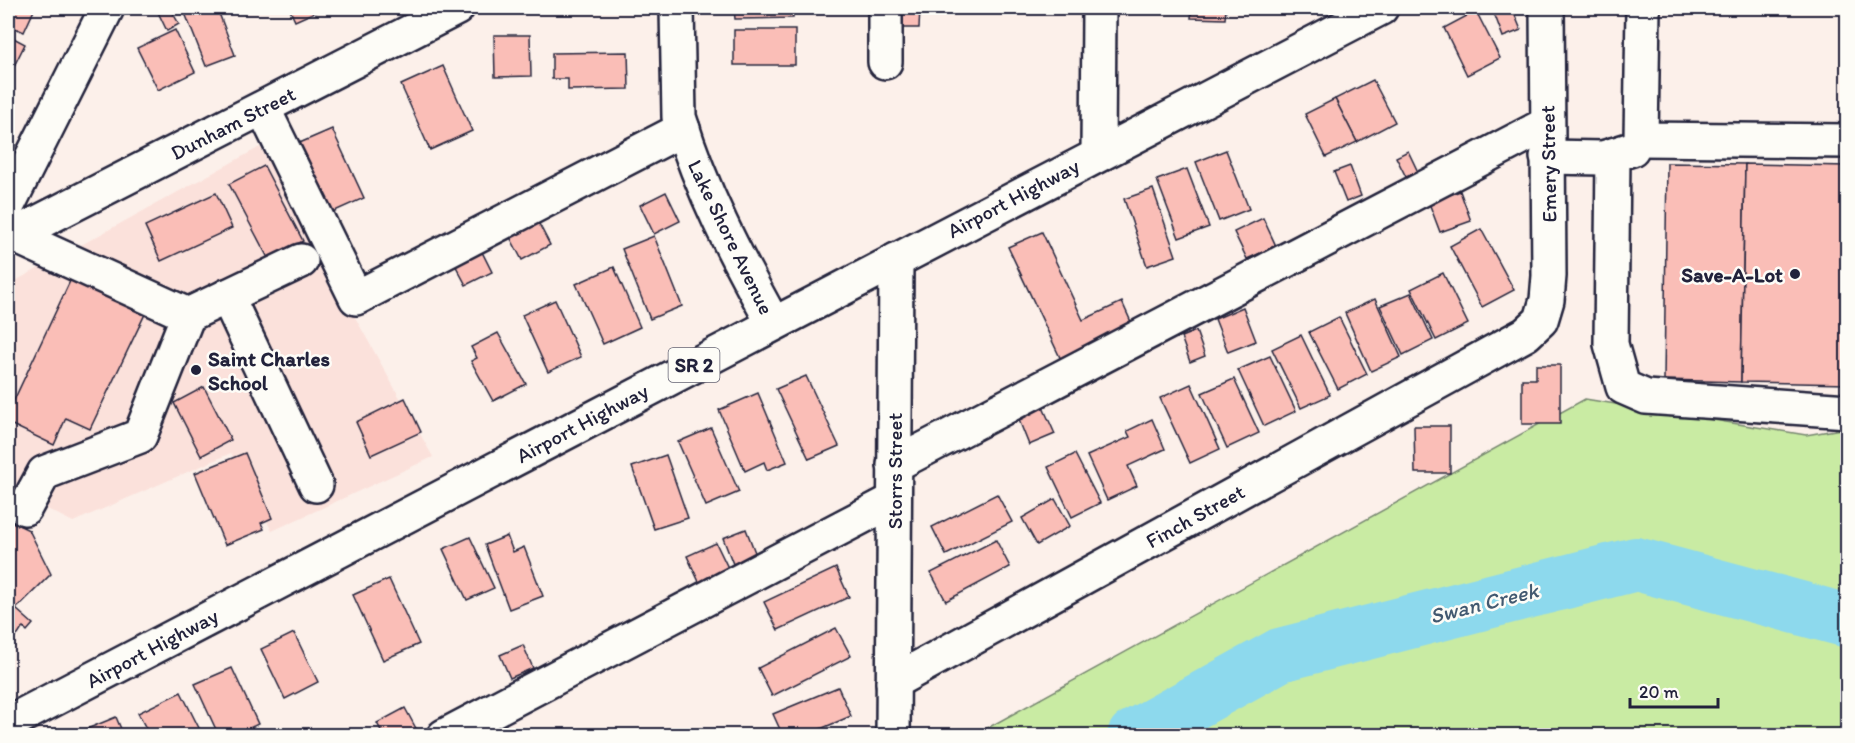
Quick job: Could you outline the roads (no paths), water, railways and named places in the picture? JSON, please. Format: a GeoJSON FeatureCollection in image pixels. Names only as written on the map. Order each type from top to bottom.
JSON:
{"type":"FeatureCollection","features":[{"type":"Feature","properties":{"kind":"street"},"geometry":{"type":"LineString","coordinates":[[107,8],[9,226],[188,315]]}},
{"type":"Feature","properties":{"kind":"street","name":"Dunham Street"},"geometry":{"type":"LineString","coordinates":[[9,226],[263,108],[457,8]]}},
{"type":"Feature","properties":{"kind":"street","name":"Lake Shore Avenue"},"geometry":{"type":"LineString","coordinates":[[677,8],[679,117],[698,178],[740,265],[773,324]]}},
{"type":"Feature","properties":{"kind":"street"},"geometry":{"type":"LineString","coordinates":[[885,8],[885,62]]}},
{"type":"Feature","properties":{"kind":"street"},"geometry":{"type":"LineString","coordinates":[[1098,154],[1099,8]]}},
{"type":"Feature","properties":{"kind":"street","name":"Airport Highway"},"geometry":{"type":"LineString","coordinates":[[8,723],[1382,8]]}},
{"type":"Feature","properties":{"kind":"street","name":"Emery Street"},"geometry":{"type":"LineString","coordinates":[[1541,320],[1547,300],[1549,276],[1547,8]]}},
{"type":"Feature","properties":{"kind":"street"},"geometry":{"type":"LineString","coordinates":[[1547,157],[1603,158],[1631,150],[1641,139],[1643,8]]}},
{"type":"Feature","properties":{"kind":"street"},"geometry":{"type":"LineString","coordinates":[[263,108],[356,298],[683,129]]}},
{"type":"Feature","properties":{"kind":"street"},"geometry":{"type":"LineString","coordinates":[[894,465],[1547,124]]}},
{"type":"Feature","properties":{"kind":"street"},"geometry":{"type":"LineString","coordinates":[[1641,139],[1848,141]]}},
{"type":"Feature","properties":{"kind":"street"},"geometry":{"type":"LineString","coordinates":[[1613,155],[1611,344],[1623,387],[1646,397],[1848,411]]}},
{"type":"Feature","properties":{"kind":"street","name":"Storrs Street"},"geometry":{"type":"LineString","coordinates":[[893,682],[896,260]]}},
{"type":"Feature","properties":{"kind":"street"},"geometry":{"type":"LineString","coordinates":[[25,508],[44,473],[140,436],[188,315],[301,261]]}},
{"type":"Feature","properties":{"kind":"street"},"geometry":{"type":"LineString","coordinates":[[227,296],[316,485]]}},
{"type":"Feature","properties":{"kind":"street","name":"Finch Street"},"geometry":{"type":"LineString","coordinates":[[893,682],[1526,334],[1541,320]]}},
{"type":"Feature","properties":{"kind":"street"},"geometry":{"type":"LineString","coordinates":[[444,735],[894,500]]}},
{"type":"Feature","properties":{"kind":"street"},"geometry":{"type":"LineString","coordinates":[[893,682],[893,735]]}},
{"type":"Feature","properties":{"kind":"waterway","name":"Swan Creek"},"geometry":{"type":"LineString","coordinates":[[1134,736],[1280,655],[1636,564],[1848,621]]}},
{"type":"Feature","properties":{"kind":"place","name":"Save-A-Lot"},"geometry":{"type":"Point","coordinates":[1795,274]}},
{"type":"Feature","properties":{"kind":"place","name":"Saint Charles School"},"geometry":{"type":"Point","coordinates":[196,370]}}]}
